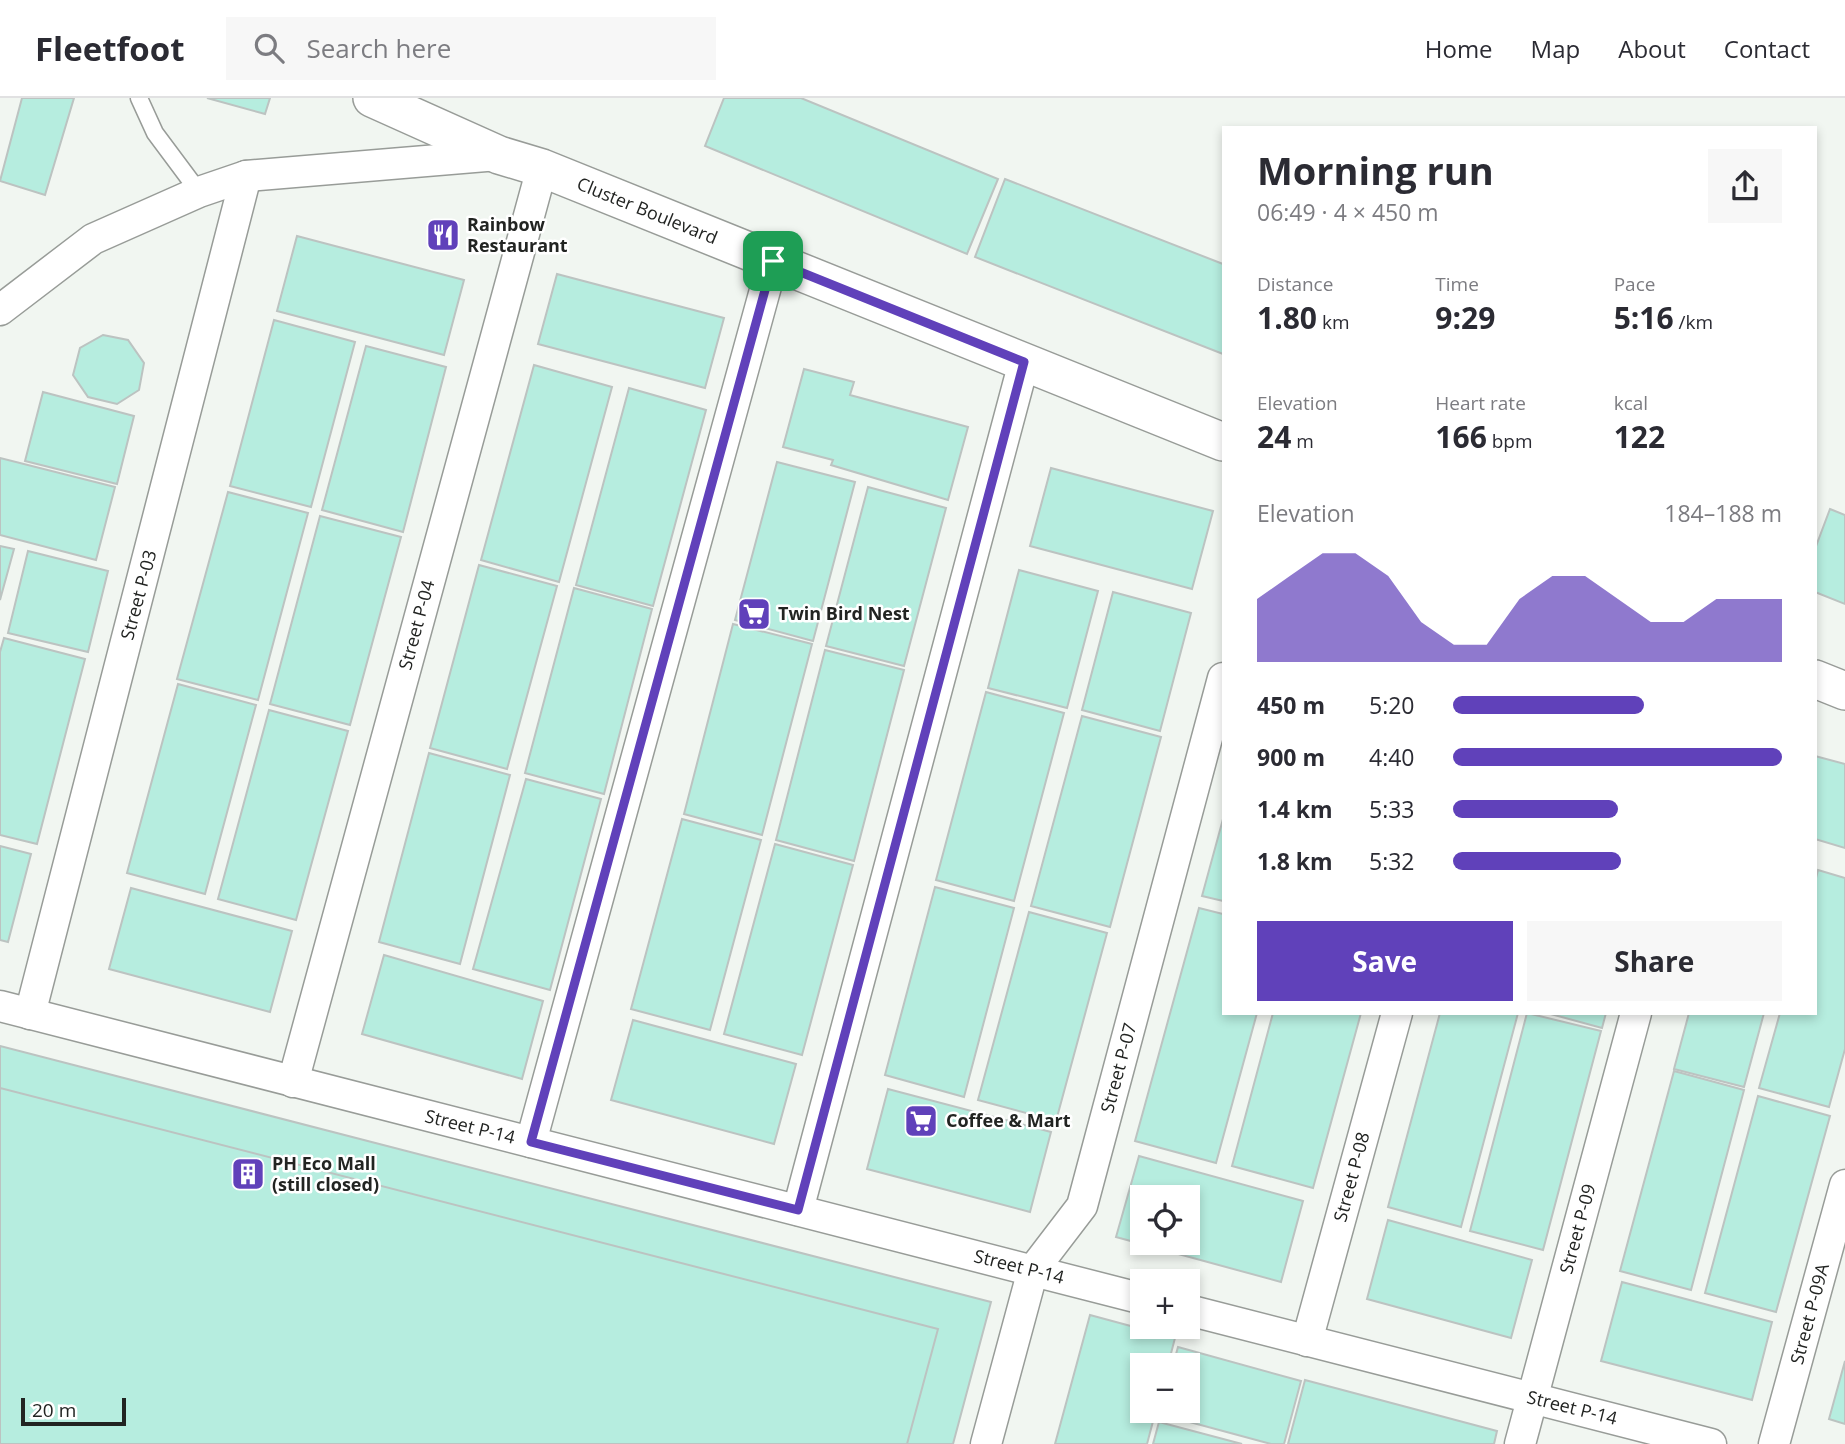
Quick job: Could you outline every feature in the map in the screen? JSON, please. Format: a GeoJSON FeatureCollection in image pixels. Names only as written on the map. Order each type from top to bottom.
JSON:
{"type":"FeatureCollection","features":[{"type":"Feature","properties":{"kind":"street","name":"Cluster Boulevard"},"geometry":{"type":"LineString","coordinates":[[372,98],[499,155],[542,168],[1222,442]]}},
{"type":"Feature","properties":{"kind":"street","name":"Cluster Boulevard"},"geometry":{"type":"LineString","coordinates":[[0,310],[93,239],[199,192],[246,176],[499,155]]}},
{"type":"Feature","properties":{"kind":"street","name":"Street P-04"},"geometry":{"type":"LineString","coordinates":[[293,1082],[542,168]]}},
{"type":"Feature","properties":{"kind":"street","name":"Street P-03"},"geometry":{"type":"LineString","coordinates":[[30,1014],[246,176]]}},
{"type":"Feature","properties":{"kind":"street"},"geometry":{"type":"LineString","coordinates":[[531,1142],[773,261]]}},
{"type":"Feature","properties":{"kind":"street"},"geometry":{"type":"LineString","coordinates":[[798,1210],[1024,362]]}},
{"type":"Feature","properties":{"kind":"street"},"geometry":{"type":"LineString","coordinates":[[1817,680],[1845,691]]}},
{"type":"Feature","properties":{"kind":"street","name":"Street P-07"},"geometry":{"type":"LineString","coordinates":[[986,1444],[1033,1270],[1082,1206],[1222,682]]}},
{"type":"Feature","properties":{"kind":"street","name":"Street P-14"},"geometry":{"type":"LineString","coordinates":[[0,1006],[1130,1296]]}},
{"type":"Feature","properties":{"kind":"street","name":"Street P-08"},"geometry":{"type":"LineString","coordinates":[[1307,1341],[1396,1015]]}},
{"type":"Feature","properties":{"kind":"street","name":"Street P-09"},"geometry":{"type":"LineString","coordinates":[[1520,1444],[1635,1015]]}},
{"type":"Feature","properties":{"kind":"street","name":"Street P-09A"},"geometry":{"type":"LineString","coordinates":[[1774,1444],[1845,1185]]}},
{"type":"Feature","properties":{"kind":"street","name":"Street P-14"},"geometry":{"type":"LineString","coordinates":[[1200,1313],[1711,1444]]}},
{"type":"Feature","properties":{"kind":"lane"},"geometry":{"type":"LineString","coordinates":[[139,98],[155,133],[199,192]]}},
{"type":"Feature","properties":{"kind":"building"},"geometry":{"type":"Polygon","coordinates":[[[22,98],[74,98],[45,195],[0,181],[22,98]]]}},
{"type":"Feature","properties":{"kind":"building"},"geometry":{"type":"Polygon","coordinates":[[[207,98],[270,98],[265,114],[207,98]]]}},
{"type":"Feature","properties":{"kind":"building"},"geometry":{"type":"Polygon","coordinates":[[[724,98],[801,98],[998,179],[967,254],[705,146],[724,98]]]}},
{"type":"Feature","properties":{"kind":"building"},"geometry":{"type":"Polygon","coordinates":[[[1005,179],[1222,264],[1222,354],[975,257],[1005,179]]]}},
{"type":"Feature","properties":{"kind":"building"},"geometry":{"type":"Polygon","coordinates":[[[297,236],[464,280],[444,355],[277,311],[297,236]]]}},
{"type":"Feature","properties":{"kind":"building"},"geometry":{"type":"Polygon","coordinates":[[[557,274],[724,318],[705,388],[538,344],[557,274]]]}},
{"type":"Feature","properties":{"kind":"building"},"geometry":{"type":"Polygon","coordinates":[[[274,320],[355,342],[311,507],[230,486],[274,320]]]}},
{"type":"Feature","properties":{"kind":"building"},"geometry":{"type":"Polygon","coordinates":[[[103,335],[128,340],[144,363],[139,390],[117,404],[88,397],[73,375],[80,348],[103,335]]]}},
{"type":"Feature","properties":{"kind":"building"},"geometry":{"type":"Polygon","coordinates":[[[366,346],[446,367],[403,532],[322,510],[366,346]]]}},
{"type":"Feature","properties":{"kind":"building"},"geometry":{"type":"Polygon","coordinates":[[[534,365],[612,387],[559,582],[481,560],[534,365]]]}},
{"type":"Feature","properties":{"kind":"building"},"geometry":{"type":"Polygon","coordinates":[[[804,369],[854,382],[850,395],[968,427],[948,500],[831,465],[833,460],[783,447],[804,369]]]}},
{"type":"Feature","properties":{"kind":"building"},"geometry":{"type":"Polygon","coordinates":[[[629,388],[706,410],[653,606],[576,585],[629,388]]]}},
{"type":"Feature","properties":{"kind":"building"},"geometry":{"type":"Polygon","coordinates":[[[43,392],[134,416],[117,484],[25,461],[43,392]]]}},
{"type":"Feature","properties":{"kind":"building"},"geometry":{"type":"Polygon","coordinates":[[[0,458],[115,487],[96,560],[0,535],[0,458]]]}},
{"type":"Feature","properties":{"kind":"building"},"geometry":{"type":"Polygon","coordinates":[[[777,462],[855,482],[813,641],[735,620],[777,462]]]}},
{"type":"Feature","properties":{"kind":"building"},"geometry":{"type":"Polygon","coordinates":[[[1051,468],[1213,511],[1192,589],[1030,546],[1051,468]]]}},
{"type":"Feature","properties":{"kind":"building"},"geometry":{"type":"Polygon","coordinates":[[[868,487],[946,508],[904,666],[826,646],[868,487]]]}},
{"type":"Feature","properties":{"kind":"building"},"geometry":{"type":"Polygon","coordinates":[[[228,492],[308,513],[258,700],[177,679],[228,492]]]}},
{"type":"Feature","properties":{"kind":"building"},"geometry":{"type":"Polygon","coordinates":[[[1830,509],[1845,515],[1845,604],[1817,593],[1817,544],[1830,509]]]}},
{"type":"Feature","properties":{"kind":"building"},"geometry":{"type":"Polygon","coordinates":[[[320,516],[401,537],[350,725],[270,704],[320,516]]]}},
{"type":"Feature","properties":{"kind":"building"},"geometry":{"type":"Polygon","coordinates":[[[0,546],[14,549],[0,600],[0,546]]]}},
{"type":"Feature","properties":{"kind":"building"},"geometry":{"type":"Polygon","coordinates":[[[28,551],[108,571],[88,652],[8,633],[28,551]]]}},
{"type":"Feature","properties":{"kind":"building"},"geometry":{"type":"Polygon","coordinates":[[[479,565],[557,586],[507,769],[430,748],[479,565]]]}},
{"type":"Feature","properties":{"kind":"building"},"geometry":{"type":"Polygon","coordinates":[[[1019,570],[1098,591],[1067,708],[988,688],[1019,570]]]}},
{"type":"Feature","properties":{"kind":"building"},"geometry":{"type":"Polygon","coordinates":[[[574,588],[652,609],[604,794],[525,773],[574,588]]]}},
{"type":"Feature","properties":{"kind":"building"},"geometry":{"type":"Polygon","coordinates":[[[1113,592],[1191,613],[1160,731],[1082,710],[1113,592]]]}},
{"type":"Feature","properties":{"kind":"building"},"geometry":{"type":"Polygon","coordinates":[[[733,624],[812,644],[762,835],[684,814],[733,624]]]}},
{"type":"Feature","properties":{"kind":"building"},"geometry":{"type":"Polygon","coordinates":[[[4,638],[85,659],[37,844],[0,835],[0,652],[4,638]]]}},
{"type":"Feature","properties":{"kind":"building"},"geometry":{"type":"Polygon","coordinates":[[[825,650],[904,670],[854,861],[776,840],[825,650]]]}},
{"type":"Feature","properties":{"kind":"building"},"geometry":{"type":"Polygon","coordinates":[[[178,684],[256,705],[205,894],[127,873],[178,684]]]}},
{"type":"Feature","properties":{"kind":"building"},"geometry":{"type":"Polygon","coordinates":[[[986,692],[1064,713],[1014,901],[936,880],[986,692]]]}},
{"type":"Feature","properties":{"kind":"building"},"geometry":{"type":"Polygon","coordinates":[[[269,710],[348,731],[296,920],[218,899],[269,710]]]}},
{"type":"Feature","properties":{"kind":"building"},"geometry":{"type":"Polygon","coordinates":[[[1082,716],[1161,737],[1110,927],[1031,906],[1082,716]]]}},
{"type":"Feature","properties":{"kind":"building"},"geometry":{"type":"Polygon","coordinates":[[[429,753],[510,775],[460,964],[379,942],[429,753]]]}},
{"type":"Feature","properties":{"kind":"building"},"geometry":{"type":"Polygon","coordinates":[[[1817,757],[1845,764],[1845,848],[1817,840],[1817,757]]]}},
{"type":"Feature","properties":{"kind":"building"},"geometry":{"type":"Polygon","coordinates":[[[526,779],[601,799],[550,990],[473,969],[526,779]]]}},
{"type":"Feature","properties":{"kind":"building"},"geometry":{"type":"Polygon","coordinates":[[[682,819],[761,840],[710,1030],[631,1009],[682,819]]]}},
{"type":"Feature","properties":{"kind":"building"},"geometry":{"type":"Polygon","coordinates":[[[1222,823],[1222,901],[1202,896],[1222,823]]]}},
{"type":"Feature","properties":{"kind":"building"},"geometry":{"type":"Polygon","coordinates":[[[775,844],[853,865],[802,1055],[724,1034],[775,844]]]}},
{"type":"Feature","properties":{"kind":"building"},"geometry":{"type":"Polygon","coordinates":[[[0,846],[31,854],[8,942],[0,940],[0,846]]]}},
{"type":"Feature","properties":{"kind":"building"},"geometry":{"type":"Polygon","coordinates":[[[1818,870],[1845,878],[1845,1049],[1829,1107],[1759,1088],[1779,1015],[1817,1015],[1818,870]]]}},
{"type":"Feature","properties":{"kind":"building"},"geometry":{"type":"Polygon","coordinates":[[[935,887],[1014,908],[964,1097],[885,1075],[935,887]]]}},
{"type":"Feature","properties":{"kind":"building"},"geometry":{"type":"Polygon","coordinates":[[[131,888],[292,931],[270,1012],[109,969],[131,888]]]}},
{"type":"Feature","properties":{"kind":"building"},"geometry":{"type":"Polygon","coordinates":[[[1199,908],[1222,914],[1222,1015],[1256,1015],[1216,1163],[1135,1141],[1199,908]]]}},
{"type":"Feature","properties":{"kind":"building"},"geometry":{"type":"Polygon","coordinates":[[[1029,912],[1107,933],[1056,1121],[978,1100],[1029,912]]]}},
{"type":"Feature","properties":{"kind":"building"},"geometry":{"type":"Polygon","coordinates":[[[384,955],[543,1001],[522,1079],[362,1034],[384,955]]]}},
{"type":"Feature","properties":{"kind":"building"},"geometry":{"type":"Polygon","coordinates":[[[1272,1015],[1360,1015],[1313,1188],[1232,1166],[1272,1015]]]}},
{"type":"Feature","properties":{"kind":"building"},"geometry":{"type":"Polygon","coordinates":[[[1439,1015],[1517,1015],[1461,1227],[1388,1207],[1439,1015]]]}},
{"type":"Feature","properties":{"kind":"building"},"geometry":{"type":"Polygon","coordinates":[[[1526,1015],[1601,1031],[1543,1250],[1470,1231],[1526,1015]]]}},
{"type":"Feature","properties":{"kind":"building"},"geometry":{"type":"Polygon","coordinates":[[[1554,1015],[1605,1015],[1602,1028],[1554,1015]]]}},
{"type":"Feature","properties":{"kind":"building"},"geometry":{"type":"Polygon","coordinates":[[[1688,1015],[1763,1015],[1744,1087],[1674,1069],[1688,1015]]]}},
{"type":"Feature","properties":{"kind":"building"},"geometry":{"type":"Polygon","coordinates":[[[633,1020],[796,1064],[774,1144],[611,1100],[633,1020]]]}},
{"type":"Feature","properties":{"kind":"building","name":"PH Eco Mall (still closed)"},"geometry":{"type":"Polygon","coordinates":[[[0,1046],[991,1302],[953,1444],[0,1444],[0,1046]]]}},
{"type":"Feature","properties":{"kind":"building"},"geometry":{"type":"Polygon","coordinates":[[[1674,1071],[1744,1090],[1691,1290],[1620,1271],[1674,1071]]]}},
{"type":"Feature","properties":{"kind":"building","name":"PH Eco Mall (still closed)"},"geometry":{"type":"Polygon","coordinates":[[[0,1088],[938,1329],[907,1444],[0,1444],[0,1088]]]}},
{"type":"Feature","properties":{"kind":"building"},"geometry":{"type":"Polygon","coordinates":[[[888,1089],[1051,1132],[1030,1212],[867,1169],[888,1089]]]}},
{"type":"Feature","properties":{"kind":"building"},"geometry":{"type":"Polygon","coordinates":[[[1758,1096],[1830,1116],[1776,1312],[1705,1293],[1758,1096]]]}},
{"type":"Feature","properties":{"kind":"building"},"geometry":{"type":"Polygon","coordinates":[[[1139,1156],[1303,1201],[1281,1282],[1182,1255],[1200,1255],[1200,1185],[1131,1185],[1139,1156]]]}},
{"type":"Feature","properties":{"kind":"building"},"geometry":{"type":"Polygon","coordinates":[[[1130,1188],[1130,1241],[1116,1237],[1130,1188]]]}},
{"type":"Feature","properties":{"kind":"building"},"geometry":{"type":"Polygon","coordinates":[[[1388,1220],[1532,1260],[1511,1338],[1367,1299],[1388,1220]]]}},
{"type":"Feature","properties":{"kind":"building"},"geometry":{"type":"Polygon","coordinates":[[[1622,1282],[1772,1322],[1752,1400],[1601,1361],[1622,1282]]]}},
{"type":"Feature","properties":{"kind":"building"},"geometry":{"type":"Polygon","coordinates":[[[1090,1315],[1130,1326],[1130,1339],[1175,1339],[1171,1353],[1130,1353],[1130,1423],[1153,1423],[1147,1444],[1055,1444],[1090,1315]]]}},
{"type":"Feature","properties":{"kind":"building"},"geometry":{"type":"Polygon","coordinates":[[[1178,1347],[1200,1353],[1176,1353],[1178,1347]]]}},
{"type":"Feature","properties":{"kind":"building"},"geometry":{"type":"Polygon","coordinates":[[[1200,1353],[1301,1381],[1284,1444],[1271,1444],[1193,1423],[1200,1423],[1200,1353]]]}},
{"type":"Feature","properties":{"kind":"building"},"geometry":{"type":"Polygon","coordinates":[[[1845,1361],[1845,1424],[1829,1419],[1845,1361]]]}},
{"type":"Feature","properties":{"kind":"building"},"geometry":{"type":"Polygon","coordinates":[[[1305,1380],[1497,1431],[1494,1444],[1288,1444],[1305,1380]]]}},
{"type":"Feature","properties":{"kind":"building"},"geometry":{"type":"Polygon","coordinates":[[[1159,1423],[1163,1423],[1242,1444],[1153,1444],[1159,1423]]]}},
{"type":"Feature","properties":{"kind":"place","name":"Rainbow Restaurant"},"geometry":{"type":"Point","coordinates":[443,235]}},
{"type":"Feature","properties":{"kind":"place","name":"Twin Bird Nest"},"geometry":{"type":"Point","coordinates":[754,614]}},
{"type":"Feature","properties":{"kind":"place","name":"Coffee & Mart"},"geometry":{"type":"Point","coordinates":[921,1121]}},
{"type":"Feature","properties":{"kind":"place","name":"PH Eco Mall (still closed)"},"geometry":{"type":"Point","coordinates":[248,1174]}},
{"type":"Feature","properties":{"kind":"route"},"geometry":{"type":"LineString","coordinates":[[773,261],[1024,362],[798,1210],[531,1142],[773,261]]}}]}
